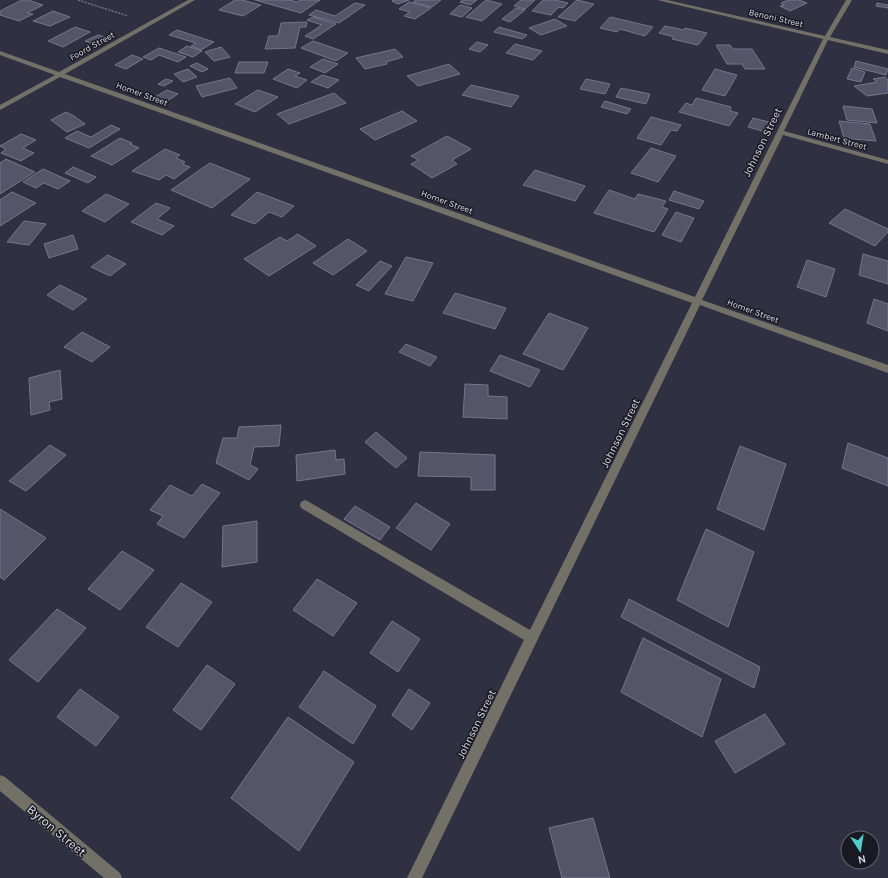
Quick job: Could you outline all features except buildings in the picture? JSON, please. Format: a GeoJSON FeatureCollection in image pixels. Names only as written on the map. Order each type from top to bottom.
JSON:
{"type":"FeatureCollection","features":[{"type":"Feature","properties":{"kind":"street","name":"Foord Street"},"geometry":{"type":"LineString","coordinates":[[0,108],[192,0]]}},
{"type":"Feature","properties":{"kind":"street","name":"Benoni Street"},"geometry":{"type":"LineString","coordinates":[[660,0],[888,52]]}},
{"type":"Feature","properties":{"kind":"street","name":"Johnson Street"},"geometry":{"type":"LineString","coordinates":[[414,878],[826,39],[849,0]]}},
{"type":"Feature","properties":{"kind":"street","name":"Homer Street"},"geometry":{"type":"LineString","coordinates":[[0,53],[58,75],[888,370]]}},
{"type":"Feature","properties":{"kind":"street","name":"Lambert Street"},"geometry":{"type":"LineString","coordinates":[[781,132],[888,162]]}},
{"type":"Feature","properties":{"kind":"street"},"geometry":{"type":"LineString","coordinates":[[305,505],[532,638]]}},
{"type":"Feature","properties":{"kind":"street","name":"Byron Street"},"geometry":{"type":"LineString","coordinates":[[0,782],[115,878]]}},
{"type":"Feature","properties":{"kind":"path"},"geometry":{"type":"LineString","coordinates":[[78,0],[151,23]]}}]}
